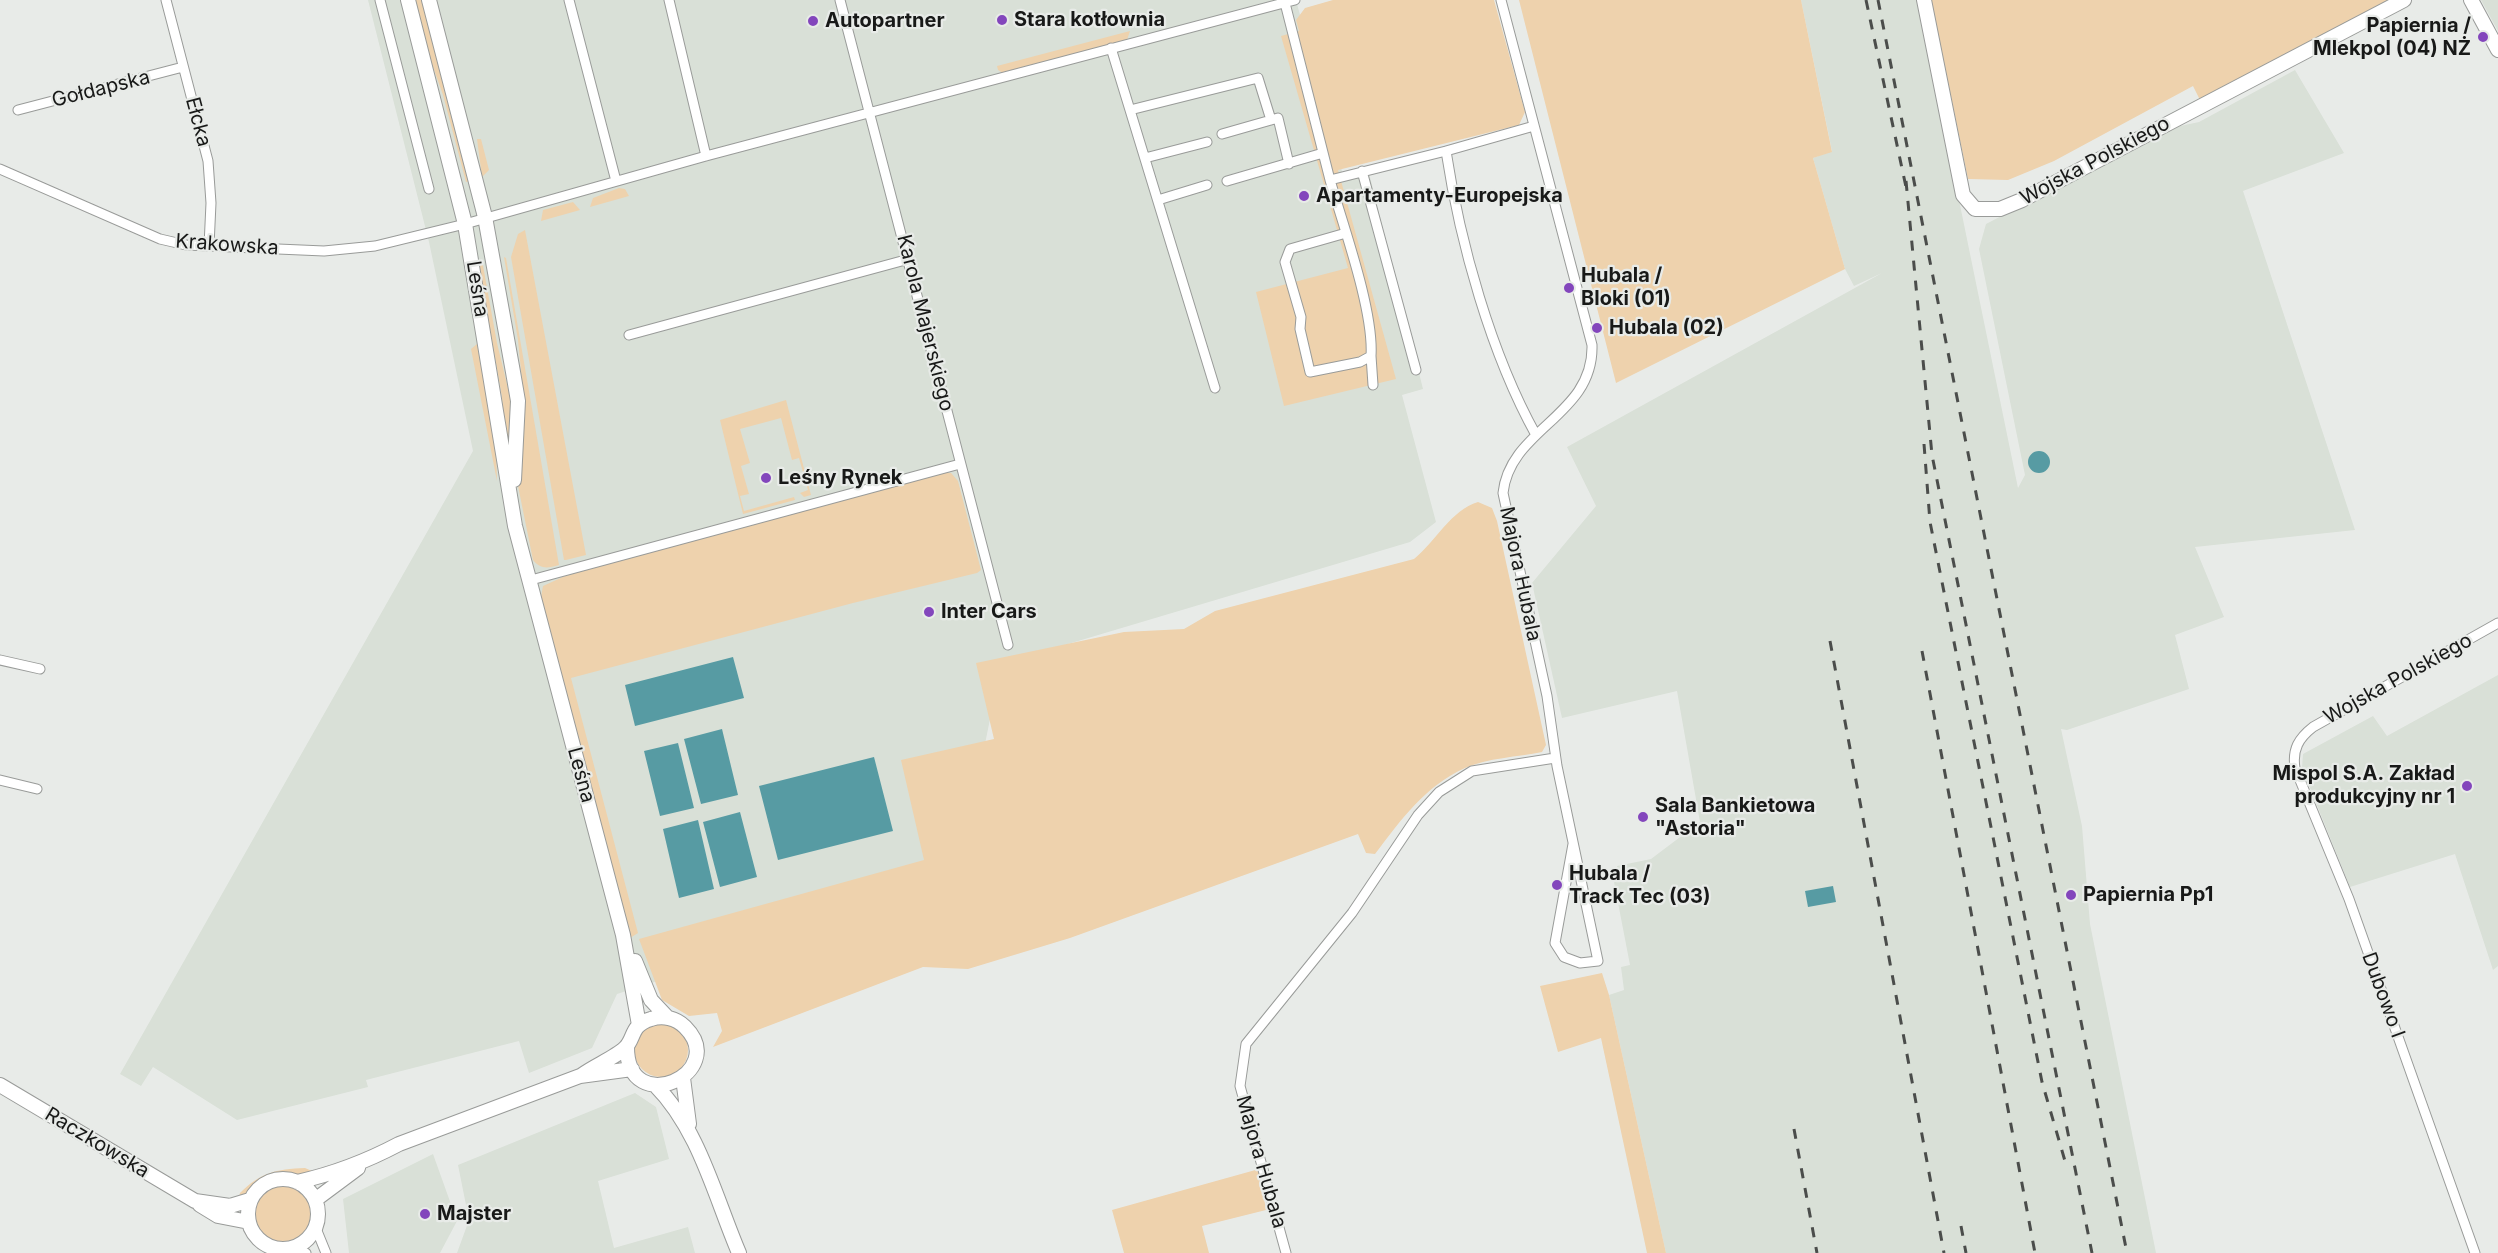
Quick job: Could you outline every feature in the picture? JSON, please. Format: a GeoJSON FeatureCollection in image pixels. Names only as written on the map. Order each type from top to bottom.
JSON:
{"type":"FeatureCollection","features":[{"type":"Feature","properties":{"kind":"main road","name":"Leśna"},"geometry":{"type":"LineString","coordinates":[[408,0],[465,224],[515,526],[623,935],[639,1025]]}},
{"type":"Feature","properties":{"kind":"main road","name":"Leśna"},"geometry":{"type":"LineString","coordinates":[[429,0],[485,217],[518,401],[518,429],[514,457],[515,484],[531,580]]}},
{"type":"Feature","properties":{"kind":"main road","name":"Wojska Polskiego"},"geometry":{"type":"LineString","coordinates":[[1924,0],[1963,195],[1976,209],[2000,208],[2022,200],[2404,0]]}},
{"type":"Feature","properties":{"kind":"main road"},"geometry":{"type":"LineString","coordinates":[[2471,0],[2498,50]]}},
{"type":"Feature","properties":{"kind":"main road","name":"Leśna"},"geometry":{"type":"LineString","coordinates":[[623,935],[651,1000],[667,1017]]}},
{"type":"Feature","properties":{"kind":"main road"},"geometry":{"type":"LineString","coordinates":[[655,1085],[670,1084],[683,1077],[695,1058],[694,1042],[687,1029],[667,1017],[652,1018],[639,1025],[631,1035],[627,1047],[632,1070],[642,1080],[655,1085],[670,1100],[691,1135],[739,1253]]}},
{"type":"Feature","properties":{"kind":"main road"},"geometry":{"type":"LineString","coordinates":[[297,1182],[324,1176],[372,1158],[399,1144],[580,1076],[627,1047]]}},
{"type":"Feature","properties":{"kind":"main road"},"geometry":{"type":"LineString","coordinates":[[580,1076],[632,1070]]}},
{"type":"Feature","properties":{"kind":"main road"},"geometry":{"type":"LineString","coordinates":[[683,1077],[683,1097],[691,1135]]}},
{"type":"Feature","properties":{"kind":"main road","name":"Raczkowska"},"geometry":{"type":"LineString","coordinates":[[0,1084],[210,1212],[249,1222]]}},
{"type":"Feature","properties":{"kind":"main road"},"geometry":{"type":"LineString","coordinates":[[315,1200],[372,1158]]}},
{"type":"Feature","properties":{"kind":"main road"},"geometry":{"type":"LineString","coordinates":[[283,1178],[297,1182],[310,1192],[315,1200],[318,1210],[315,1227],[300,1250],[268,1246],[259,1240],[249,1222],[250,1200],[255,1191],[273,1180],[283,1178]]}},
{"type":"Feature","properties":{"kind":"main road","name":"Raczkowska"},"geometry":{"type":"LineString","coordinates":[[195,1201],[230,1206],[250,1200]]}},
{"type":"Feature","properties":{"kind":"street","name":"Ełcka"},"geometry":{"type":"LineString","coordinates":[[166,0],[208,160],[211,202],[209,246]]}},
{"type":"Feature","properties":{"kind":"street"},"geometry":{"type":"LineString","coordinates":[[380,0],[429,189]]}},
{"type":"Feature","properties":{"kind":"street"},"geometry":{"type":"LineString","coordinates":[[569,0],[616,181]]}},
{"type":"Feature","properties":{"kind":"street"},"geometry":{"type":"LineString","coordinates":[[669,0],[706,156]]}},
{"type":"Feature","properties":{"kind":"street","name":"Karola Majerskiego"},"geometry":{"type":"LineString","coordinates":[[840,0],[1008,645]]}},
{"type":"Feature","properties":{"kind":"street","name":"Krakowska"},"geometry":{"type":"LineString","coordinates":[[0,169],[160,239],[209,246],[346,250],[465,224],[706,156],[1295,0]]}},
{"type":"Feature","properties":{"kind":"street","name":"Majora Hubala"},"geometry":{"type":"LineString","coordinates":[[1501,0],[1588,330],[1592,358],[1590,372],[1578,393],[1509,465],[1503,493],[1547,696],[1556,758],[1598,961],[1580,963],[1564,957],[1555,943],[1573,844]]}},
{"type":"Feature","properties":{"kind":"street"},"geometry":{"type":"LineString","coordinates":[[1285,3],[1330,180],[1346,233],[1372,342],[1372,385]]}},
{"type":"Feature","properties":{"kind":"street"},"geometry":{"type":"LineString","coordinates":[[1111,48],[1215,388]]}},
{"type":"Feature","properties":{"kind":"street","name":"Gołdapska"},"geometry":{"type":"LineString","coordinates":[[18,110],[183,68]]}},
{"type":"Feature","properties":{"kind":"street"},"geometry":{"type":"LineString","coordinates":[[1130,110],[1258,78],[1271,120]]}},
{"type":"Feature","properties":{"kind":"street"},"geometry":{"type":"LineString","coordinates":[[1222,134],[1278,118],[1289,164]]}},
{"type":"Feature","properties":{"kind":"street"},"geometry":{"type":"LineString","coordinates":[[1330,180],[1534,126]]}},
{"type":"Feature","properties":{"kind":"street"},"geometry":{"type":"LineString","coordinates":[[1145,158],[1207,141]]}},
{"type":"Feature","properties":{"kind":"street"},"geometry":{"type":"LineString","coordinates":[[1446,151],[1455,204],[1499,359],[1536,435]]}},
{"type":"Feature","properties":{"kind":"street"},"geometry":{"type":"LineString","coordinates":[[1227,181],[1323,153]]}},
{"type":"Feature","properties":{"kind":"street"},"geometry":{"type":"LineString","coordinates":[[1362,171],[1416,370]]}},
{"type":"Feature","properties":{"kind":"street"},"geometry":{"type":"LineString","coordinates":[[1158,200],[1207,185]]}},
{"type":"Feature","properties":{"kind":"street"},"geometry":{"type":"LineString","coordinates":[[1346,233],[1290,249],[1285,262],[1301,316],[1300,329],[1310,372],[1360,362],[1371,356]]}},
{"type":"Feature","properties":{"kind":"street"},"geometry":{"type":"LineString","coordinates":[[629,335],[909,259]]}},
{"type":"Feature","properties":{"kind":"street"},"geometry":{"type":"LineString","coordinates":[[531,580],[960,464]]}},
{"type":"Feature","properties":{"kind":"street","name":"Wojska Polskiego"},"geometry":{"type":"LineString","coordinates":[[2300,739],[2313,727],[2498,622]]}},
{"type":"Feature","properties":{"kind":"street"},"geometry":{"type":"LineString","coordinates":[[0,660],[40,669]]}},
{"type":"Feature","properties":{"kind":"street","name":"Dubowo I"},"geometry":{"type":"LineString","coordinates":[[2300,739],[2295,750],[2295,768],[2349,899],[2475,1253]]}},
{"type":"Feature","properties":{"kind":"street","name":"Majora Hubala"},"geometry":{"type":"LineString","coordinates":[[1286,1253],[1240,1086],[1246,1044],[1352,913],[1418,815],[1438,792],[1472,771],[1556,758]]}},
{"type":"Feature","properties":{"kind":"street"},"geometry":{"type":"LineString","coordinates":[[0,780],[37,789]]}},
{"type":"Feature","properties":{"kind":"street"},"geometry":{"type":"LineString","coordinates":[[315,1227],[326,1253]]}},
{"type":"Feature","properties":{"kind":"shaded area"},"geometry":{"type":"Polygon","coordinates":[[[368,0],[1296,0],[1344,179],[1369,173],[1423,389],[1402,395],[1436,522],[1410,542],[1001,664],[957,884],[617,994],[592,1048],[529,1073],[519,1041],[366,1080],[368,1087],[237,1120],[153,1067],[141,1086],[120,1074],[473,451],[429,242],[368,0]]]}},
{"type":"Feature","properties":{"kind":"shaded area"},"geometry":{"type":"Polygon","coordinates":[[[413,0],[422,0],[470,181],[466,182],[443,95],[423,39],[413,0]]]}},
{"type":"Feature","properties":{"kind":"shaded area"},"geometry":{"type":"Polygon","coordinates":[[[1333,0],[1494,0],[1525,112],[1519,125],[1338,170],[1396,379],[1284,406],[1256,292],[1348,268],[1281,36],[1299,31],[1296,20],[1305,8],[1333,0]]]}},
{"type":"Feature","properties":{"kind":"shaded area"},"geometry":{"type":"Polygon","coordinates":[[[1519,0],[1801,0],[1832,152],[1813,158],[1845,269],[1616,383],[1519,0]]]}},
{"type":"Feature","properties":{"kind":"shaded area"},"geometry":{"type":"Polygon","coordinates":[[[1801,0],[1918,0],[2018,488],[2025,475],[1979,249],[1986,224],[2171,128],[2199,122],[2295,70],[2344,153],[2243,191],[2355,530],[2195,547],[2224,617],[2175,635],[2189,689],[2067,730],[2061,729],[2082,826],[2090,924],[2156,1253],[1666,1253],[1609,995],[1624,990],[1621,967],[1630,965],[1614,882],[1620,880],[1617,866],[1651,859],[1700,822],[1677,691],[1562,718],[1532,583],[1596,506],[1567,447],[1882,273],[1854,286],[1845,269],[1813,158],[1832,151],[1801,0]]]}},
{"type":"Feature","properties":{"kind":"shaded area"},"geometry":{"type":"Polygon","coordinates":[[[1931,0],[2394,0],[2201,102],[2193,86],[2054,161],[2008,180],[1968,179],[1931,0]]]}},
{"type":"Feature","properties":{"kind":"shaded area"},"geometry":{"type":"Polygon","coordinates":[[[2481,0],[2498,0],[2498,31],[2481,0]]]}},
{"type":"Feature","properties":{"kind":"shaded area"},"geometry":{"type":"Polygon","coordinates":[[[1130,31],[1127,40],[1003,73],[998,70],[997,66],[1130,31]]]}},
{"type":"Feature","properties":{"kind":"shaded area"},"geometry":{"type":"Polygon","coordinates":[[[477,139],[481,139],[489,170],[482,177],[477,139]]]}},
{"type":"Feature","properties":{"kind":"shaded area"},"geometry":{"type":"Polygon","coordinates":[[[619,188],[625,189],[629,196],[590,207],[593,198],[619,188]]]}},
{"type":"Feature","properties":{"kind":"shaded area"},"geometry":{"type":"Polygon","coordinates":[[[573,202],[580,210],[541,221],[543,210],[573,202]]]}},
{"type":"Feature","properties":{"kind":"shaded area"},"geometry":{"type":"Polygon","coordinates":[[[525,230],[586,555],[566,560],[564,560],[511,257],[518,234],[525,230]]]}},
{"type":"Feature","properties":{"kind":"shaded area"},"geometry":{"type":"Polygon","coordinates":[[[504,257],[559,565],[551,567],[542,567],[533,560],[517,481],[524,401],[518,340],[504,257]]]}},
{"type":"Feature","properties":{"kind":"shaded area"},"geometry":{"type":"Polygon","coordinates":[[[482,260],[497,343],[512,405],[510,455],[505,441],[502,397],[478,262],[482,260]]]}},
{"type":"Feature","properties":{"kind":"shaded area"},"geometry":{"type":"Polygon","coordinates":[[[477,344],[496,449],[497,481],[471,349],[477,344]]]}},
{"type":"Feature","properties":{"kind":"shaded area"},"geometry":{"type":"Polygon","coordinates":[[[786,400],[811,495],[804,497],[800,493],[808,490],[799,458],[792,460],[781,418],[740,429],[750,463],[741,466],[749,494],[740,496],[744,511],[794,497],[795,500],[743,514],[720,420],[786,400]]]}},
{"type":"Feature","properties":{"kind":"shaded area"},"geometry":{"type":"Polygon","coordinates":[[[940,473],[951,473],[958,481],[981,570],[977,573],[853,603],[571,678],[638,933],[630,938],[541,597],[543,586],[565,576],[940,473]]]}},
{"type":"Feature","properties":{"kind":"shaded area"},"geometry":{"type":"Polygon","coordinates":[[[1478,502],[1492,508],[1497,521],[1546,745],[1542,752],[1483,762],[1451,775],[1415,805],[1375,854],[1366,853],[1358,834],[1070,938],[968,969],[923,967],[713,1047],[722,1031],[717,1013],[689,1016],[662,1000],[639,939],[924,860],[901,760],[994,739],[976,663],[1124,632],[1184,629],[1215,611],[1414,559],[1452,519],[1468,506],[1478,502]]]}},
{"type":"Feature","properties":{"kind":"shaded area"},"geometry":{"type":"Polygon","coordinates":[[[2498,675],[2498,966],[2493,970],[2455,854],[2350,887],[2302,768],[2303,754],[2373,716],[2387,736],[2498,675]]]}},
{"type":"Feature","properties":{"kind":"shaded area"},"geometry":{"type":"Polygon","coordinates":[[[1602,973],[1609,995],[1666,1253],[1647,1253],[1601,1038],[1558,1052],[1540,986],[1602,973]]]}},
{"type":"Feature","properties":{"kind":"shaded area"},"geometry":{"type":"Polygon","coordinates":[[[661,1023],[671,1025],[680,1031],[686,1040],[688,1050],[686,1060],[680,1069],[671,1075],[661,1077],[651,1075],[642,1069],[636,1060],[634,1050],[636,1040],[642,1031],[651,1025],[661,1023]]]}},
{"type":"Feature","properties":{"kind":"shaded area"},"geometry":{"type":"Polygon","coordinates":[[[635,1093],[656,1107],[669,1159],[598,1181],[614,1248],[688,1227],[695,1253],[457,1253],[469,1220],[458,1165],[635,1093]]]}},
{"type":"Feature","properties":{"kind":"shaded area"},"geometry":{"type":"Polygon","coordinates":[[[433,1154],[457,1221],[440,1253],[349,1253],[343,1199],[433,1154]]]}},
{"type":"Feature","properties":{"kind":"shaded area"},"geometry":{"type":"Polygon","coordinates":[[[305,1168],[312,1171],[315,1176],[274,1173],[256,1183],[238,1201],[240,1193],[247,1186],[269,1173],[305,1168]]]}},
{"type":"Feature","properties":{"kind":"shaded area"},"geometry":{"type":"Polygon","coordinates":[[[1259,1169],[1266,1210],[1202,1226],[1209,1253],[1124,1253],[1112,1210],[1259,1169]]]}},
{"type":"Feature","properties":{"kind":"shaded area"},"geometry":{"type":"Polygon","coordinates":[[[283,1179],[296,1182],[308,1189],[315,1201],[318,1214],[315,1227],[308,1239],[296,1246],[283,1249],[270,1246],[258,1239],[251,1227],[248,1214],[251,1201],[258,1189],[270,1182],[283,1179]]]}},
{"type":"Feature","properties":{"kind":"water"},"geometry":{"type":"Polygon","coordinates":[[[2039,451],[2047,454],[2050,462],[2047,470],[2039,473],[2031,470],[2028,462],[2031,454],[2039,451]]]}},
{"type":"Feature","properties":{"kind":"water"},"geometry":{"type":"Polygon","coordinates":[[[733,657],[744,698],[635,726],[625,685],[733,657]]]}},
{"type":"Feature","properties":{"kind":"water"},"geometry":{"type":"Polygon","coordinates":[[[722,729],[738,795],[701,804],[684,739],[722,729]]]}},
{"type":"Feature","properties":{"kind":"water"},"geometry":{"type":"Polygon","coordinates":[[[678,743],[694,808],[660,816],[644,751],[678,743]]]}},
{"type":"Feature","properties":{"kind":"water"},"geometry":{"type":"Polygon","coordinates":[[[874,757],[893,831],[778,860],[759,786],[874,757]]]}},
{"type":"Feature","properties":{"kind":"water"},"geometry":{"type":"Polygon","coordinates":[[[740,812],[757,877],[720,887],[703,822],[740,812]]]}},
{"type":"Feature","properties":{"kind":"water"},"geometry":{"type":"Polygon","coordinates":[[[698,820],[714,889],[679,898],[663,829],[698,820]]]}},
{"type":"Feature","properties":{"kind":"water"},"geometry":{"type":"Polygon","coordinates":[[[1833,886],[1836,902],[1808,907],[1805,891],[1833,886]]]}},
{"type":"Feature","properties":{"kind":"railway"},"geometry":{"type":"LineString","coordinates":[[1866,0],[1906,187]]}},
{"type":"Feature","properties":{"kind":"railway"},"geometry":{"type":"LineString","coordinates":[[1878,0],[2127,1253]]}},
{"type":"Feature","properties":{"kind":"railway"},"geometry":{"type":"LineString","coordinates":[[1906,181],[1932,455],[2092,1253]]}},
{"type":"Feature","properties":{"kind":"railway"},"geometry":{"type":"LineString","coordinates":[[1924,444],[1930,522],[2042,1082],[2065,1161]]}},
{"type":"Feature","properties":{"kind":"railway"},"geometry":{"type":"LineString","coordinates":[[1830,641],[1944,1253]]}},
{"type":"Feature","properties":{"kind":"railway"},"geometry":{"type":"LineString","coordinates":[[1922,651],[2035,1253]]}},
{"type":"Feature","properties":{"kind":"railway"},"geometry":{"type":"LineString","coordinates":[[1794,1129],[1817,1253]]}},
{"type":"Feature","properties":{"kind":"railway"},"geometry":{"type":"LineString","coordinates":[[1961,1226],[1966,1253]]}},
{"type":"Feature","properties":{"kind":"place","name":"Stara kotłownia"},"geometry":{"type":"Point","coordinates":[1002,20]}},
{"type":"Feature","properties":{"kind":"place","name":"Autopartner"},"geometry":{"type":"Point","coordinates":[813,21]}},
{"type":"Feature","properties":{"kind":"place","name":"Papiernia / Mlekpol (04) NŻ"},"geometry":{"type":"Point","coordinates":[2483,37]}},
{"type":"Feature","properties":{"kind":"place","name":"Apartamenty-Europejska"},"geometry":{"type":"Point","coordinates":[1304,196]}},
{"type":"Feature","properties":{"kind":"place","name":"Hubala / Bloki (01)"},"geometry":{"type":"Point","coordinates":[1569,288]}},
{"type":"Feature","properties":{"kind":"place","name":"Hubala (02)"},"geometry":{"type":"Point","coordinates":[1597,328]}},
{"type":"Feature","properties":{"kind":"place","name":"Leśny Rynek"},"geometry":{"type":"Point","coordinates":[766,478]}},
{"type":"Feature","properties":{"kind":"place","name":"Inter Cars"},"geometry":{"type":"Point","coordinates":[929,612]}},
{"type":"Feature","properties":{"kind":"place","name":"Mispol S.A. Zakład produkcyjny nr 1"},"geometry":{"type":"Point","coordinates":[2467,786]}},
{"type":"Feature","properties":{"kind":"place","name":"Sala Bankietowa \"Astoria\""},"geometry":{"type":"Point","coordinates":[1643,817]}},
{"type":"Feature","properties":{"kind":"place","name":"Hubala / Track Tec (03)"},"geometry":{"type":"Point","coordinates":[1557,885]}},
{"type":"Feature","properties":{"kind":"place","name":"Papiernia Pp1"},"geometry":{"type":"Point","coordinates":[2071,895]}},
{"type":"Feature","properties":{"kind":"place","name":"Majster"},"geometry":{"type":"Point","coordinates":[425,1214]}}]}
